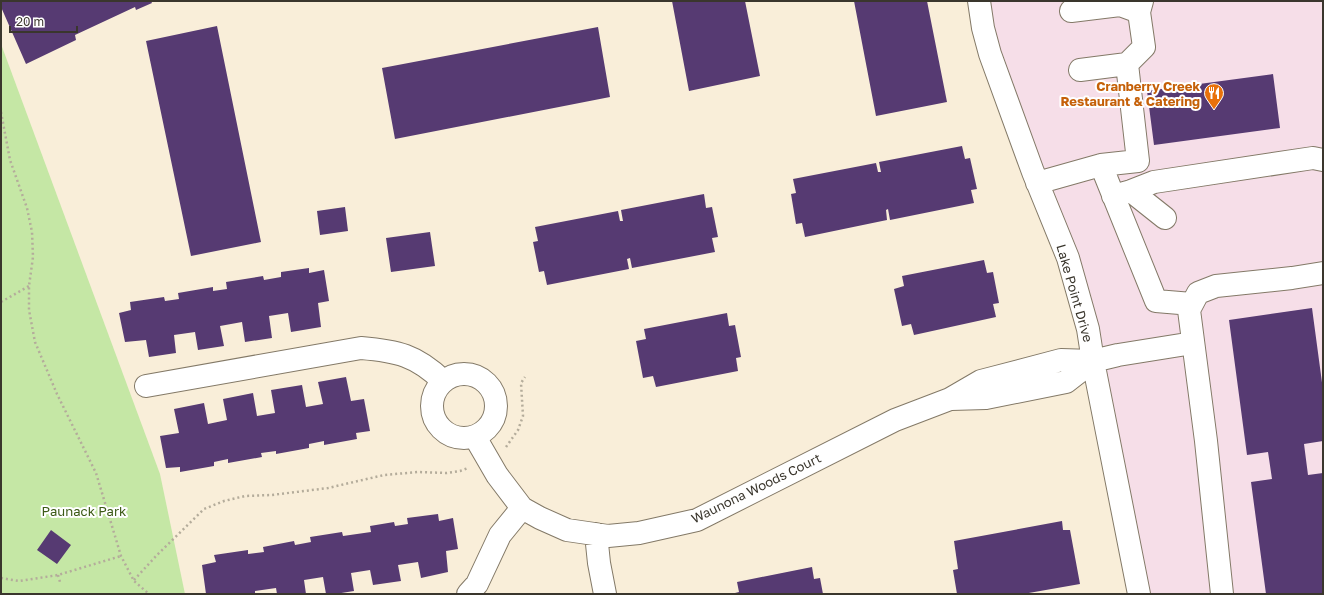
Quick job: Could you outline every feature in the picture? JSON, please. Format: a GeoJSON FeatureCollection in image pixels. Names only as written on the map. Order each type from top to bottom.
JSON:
{"type":"FeatureCollection","features":[{"type":"Feature","properties":{"kind":"street","name":"Lake Point Drive"},"geometry":{"type":"LineString","coordinates":[[979,1],[982,28],[990,54],[1037,183],[1068,258],[1088,330],[1139,594]]}},
{"type":"Feature","properties":{"kind":"street"},"geometry":{"type":"LineString","coordinates":[[1071,11],[1120,5],[1141,7],[1144,47],[1127,64],[1080,70]]}},
{"type":"Feature","properties":{"kind":"street"},"geometry":{"type":"LineString","coordinates":[[1037,183],[1101,165],[1138,161],[1127,64]]}},
{"type":"Feature","properties":{"kind":"street"},"geometry":{"type":"LineString","coordinates":[[1122,193],[1154,182],[1313,158],[1323,160]]}},
{"type":"Feature","properties":{"kind":"street"},"geometry":{"type":"LineString","coordinates":[[1101,165],[1122,193],[1156,301],[1192,304]]}},
{"type":"Feature","properties":{"kind":"street"},"geometry":{"type":"LineString","coordinates":[[1122,193],[1165,218]]}},
{"type":"Feature","properties":{"kind":"street"},"geometry":{"type":"LineString","coordinates":[[1222,594],[1206,441],[1189,310],[1198,293],[1216,286],[1292,278],[1323,273]]}},
{"type":"Feature","properties":{"kind":"street","name":"Waunona Woods Court"},"geometry":{"type":"LineString","coordinates":[[475,437],[496,475],[522,508],[567,530],[608,536],[639,533],[697,520],[895,420],[950,399],[980,381],[1061,360],[1093,361],[1118,355],[1193,342]]}},
{"type":"Feature","properties":{"kind":"street"},"geometry":{"type":"LineString","coordinates":[[146,386],[361,348],[388,350],[413,359],[433,372],[443,381]]}},
{"type":"Feature","properties":{"kind":"street"},"geometry":{"type":"LineString","coordinates":[[462,374],[472,375],[482,379],[490,386],[495,395],[495,416],[484,432],[475,437],[464,439],[453,437],[443,431],[436,423],[432,412],[432,401],[436,390],[443,381],[452,376],[462,374]]}},
{"type":"Feature","properties":{"kind":"street"},"geometry":{"type":"LineString","coordinates":[[468,594],[477,584],[500,535],[522,508]]}},
{"type":"Feature","properties":{"kind":"street"},"geometry":{"type":"LineString","coordinates":[[596,534],[599,563],[605,594]]}},
{"type":"Feature","properties":{"kind":"path"},"geometry":{"type":"LineString","coordinates":[[1,112],[10,160],[27,208],[32,232],[33,257],[29,286],[30,310],[35,342],[57,394],[96,473],[121,556],[134,581],[149,594]]}},
{"type":"Feature","properties":{"kind":"path"},"geometry":{"type":"LineString","coordinates":[[1,302],[29,286]]}},
{"type":"Feature","properties":{"kind":"path"},"geometry":{"type":"LineString","coordinates":[[134,581],[157,555],[204,510],[224,501],[245,496],[272,495],[328,488],[384,475],[418,472],[454,472],[489,462],[503,452],[518,430],[523,416],[521,383],[525,377]]}},
{"type":"Feature","properties":{"kind":"path"},"geometry":{"type":"LineString","coordinates":[[1,578],[18,581],[58,575],[121,556]]}},
{"type":"Feature","properties":{"kind":"path"},"geometry":{"type":"LineString","coordinates":[[58,575],[60,582]]}},
{"type":"Feature","properties":{"kind":"shaded area"},"geometry":{"type":"Polygon","coordinates":[[[979,1],[1323,1],[1323,594],[1139,594],[1093,361],[979,1]]]}},
{"type":"Feature","properties":{"kind":"green space","name":"Paunack Park"},"geometry":{"type":"Polygon","coordinates":[[[1,44],[160,474],[185,594],[1,594],[1,44]]]}},
{"type":"Feature","properties":{"kind":"building"},"geometry":{"type":"Polygon","coordinates":[[[1,1],[151,1],[152,3],[136,10],[135,7],[75,35],[76,40],[26,64],[1,7],[1,1]]]}},
{"type":"Feature","properties":{"kind":"building"},"geometry":{"type":"Polygon","coordinates":[[[672,1],[745,1],[760,76],[689,91],[672,1]]]}},
{"type":"Feature","properties":{"kind":"building"},"geometry":{"type":"Polygon","coordinates":[[[854,1],[927,1],[947,102],[876,116],[854,1]]]}},
{"type":"Feature","properties":{"kind":"building"},"geometry":{"type":"Polygon","coordinates":[[[217,26],[261,242],[191,256],[146,41],[217,26]]]}},
{"type":"Feature","properties":{"kind":"building"},"geometry":{"type":"Polygon","coordinates":[[[598,27],[610,97],[395,139],[382,68],[598,27]]]}},
{"type":"Feature","properties":{"kind":"building","name":"Cranberry Creek Restaurant & Catering"},"geometry":{"type":"Polygon","coordinates":[[[1273,74],[1280,128],[1154,145],[1147,91],[1273,74]]]}},
{"type":"Feature","properties":{"kind":"building"},"geometry":{"type":"Polygon","coordinates":[[[962,146],[965,159],[970,158],[977,189],[971,190],[974,203],[890,220],[888,209],[886,210],[887,220],[805,237],[802,223],[796,224],[791,194],[796,193],[793,179],[876,163],[878,172],[881,172],[879,162],[962,146]]]}},
{"type":"Feature","properties":{"kind":"building"},"geometry":{"type":"Polygon","coordinates":[[[704,194],[706,208],[712,207],[718,237],[712,238],[715,252],[632,268],[630,258],[627,259],[629,269],[547,285],[544,271],[539,272],[533,242],[538,241],[535,227],[618,211],[620,221],[623,221],[621,210],[704,194]]]}},
{"type":"Feature","properties":{"kind":"building"},"geometry":{"type":"Polygon","coordinates":[[[345,207],[348,231],[320,235],[317,211],[345,207]]]}},
{"type":"Feature","properties":{"kind":"building"},"geometry":{"type":"Polygon","coordinates":[[[430,232],[435,266],[391,272],[386,238],[430,232]]]}},
{"type":"Feature","properties":{"kind":"building"},"geometry":{"type":"Polygon","coordinates":[[[984,260],[987,273],[993,272],[999,303],[993,304],[996,317],[914,335],[911,324],[902,326],[894,289],[904,286],[902,276],[984,260]]]}},
{"type":"Feature","properties":{"kind":"building"},"geometry":{"type":"Polygon","coordinates":[[[309,268],[309,273],[324,270],[329,301],[318,303],[321,327],[291,332],[288,313],[269,316],[272,338],[245,342],[242,322],[220,326],[224,346],[198,350],[195,332],[174,335],[176,353],[149,357],[146,340],[125,342],[119,313],[131,310],[130,302],[164,297],[165,301],[179,299],[178,293],[213,287],[213,291],[227,289],[226,282],[263,276],[264,280],[281,277],[281,272],[309,268]]]}},
{"type":"Feature","properties":{"kind":"building"},"geometry":{"type":"Polygon","coordinates":[[[1312,308],[1323,390],[1323,441],[1304,444],[1308,475],[1323,473],[1323,594],[1266,594],[1251,482],[1272,479],[1268,452],[1247,455],[1229,320],[1312,308]]]}},
{"type":"Feature","properties":{"kind":"building"},"geometry":{"type":"Polygon","coordinates":[[[727,313],[729,326],[735,325],[741,357],[736,358],[738,371],[656,387],[653,376],[643,378],[636,341],[646,339],[644,329],[727,313]]]}},
{"type":"Feature","properties":{"kind":"building"},"geometry":{"type":"Polygon","coordinates":[[[346,377],[351,401],[364,399],[370,431],[356,433],[357,439],[324,445],[324,441],[309,444],[309,448],[276,454],[276,451],[261,453],[262,457],[228,463],[228,459],[214,462],[214,466],[180,472],[180,467],[166,468],[160,436],[179,433],[174,409],[204,403],[208,424],[227,420],[223,399],[253,393],[257,416],[275,413],[271,390],[302,385],[306,407],[323,404],[318,382],[346,377]]]}},
{"type":"Feature","properties":{"kind":"building"},"geometry":{"type":"Polygon","coordinates":[[[438,514],[439,521],[453,518],[458,549],[446,551],[448,572],[421,578],[418,562],[398,565],[401,581],[373,585],[370,570],[351,573],[354,591],[335,594],[326,594],[323,577],[304,580],[306,594],[277,594],[276,588],[255,591],[255,594],[206,594],[202,565],[216,562],[214,555],[248,550],[248,554],[264,552],[263,547],[294,541],[295,545],[311,542],[310,537],[342,532],[343,536],[371,532],[370,526],[394,522],[395,526],[408,524],[407,518],[438,514]]]}},
{"type":"Feature","properties":{"kind":"building"},"geometry":{"type":"Polygon","coordinates":[[[1062,521],[1063,530],[1070,530],[1080,584],[1023,594],[957,594],[953,570],[958,569],[954,541],[1062,521]]]}},
{"type":"Feature","properties":{"kind":"building"},"geometry":{"type":"Polygon","coordinates":[[[51,530],[71,545],[57,564],[37,550],[51,530]]]}},
{"type":"Feature","properties":{"kind":"building"},"geometry":{"type":"Polygon","coordinates":[[[812,567],[814,579],[820,578],[823,594],[731,594],[739,592],[737,582],[812,567]]]}},
{"type":"Feature","properties":{"kind":"place","name":"Cranberry Creek Restaurant & Catering"},"geometry":{"type":"Point","coordinates":[1214,110]}}]}
